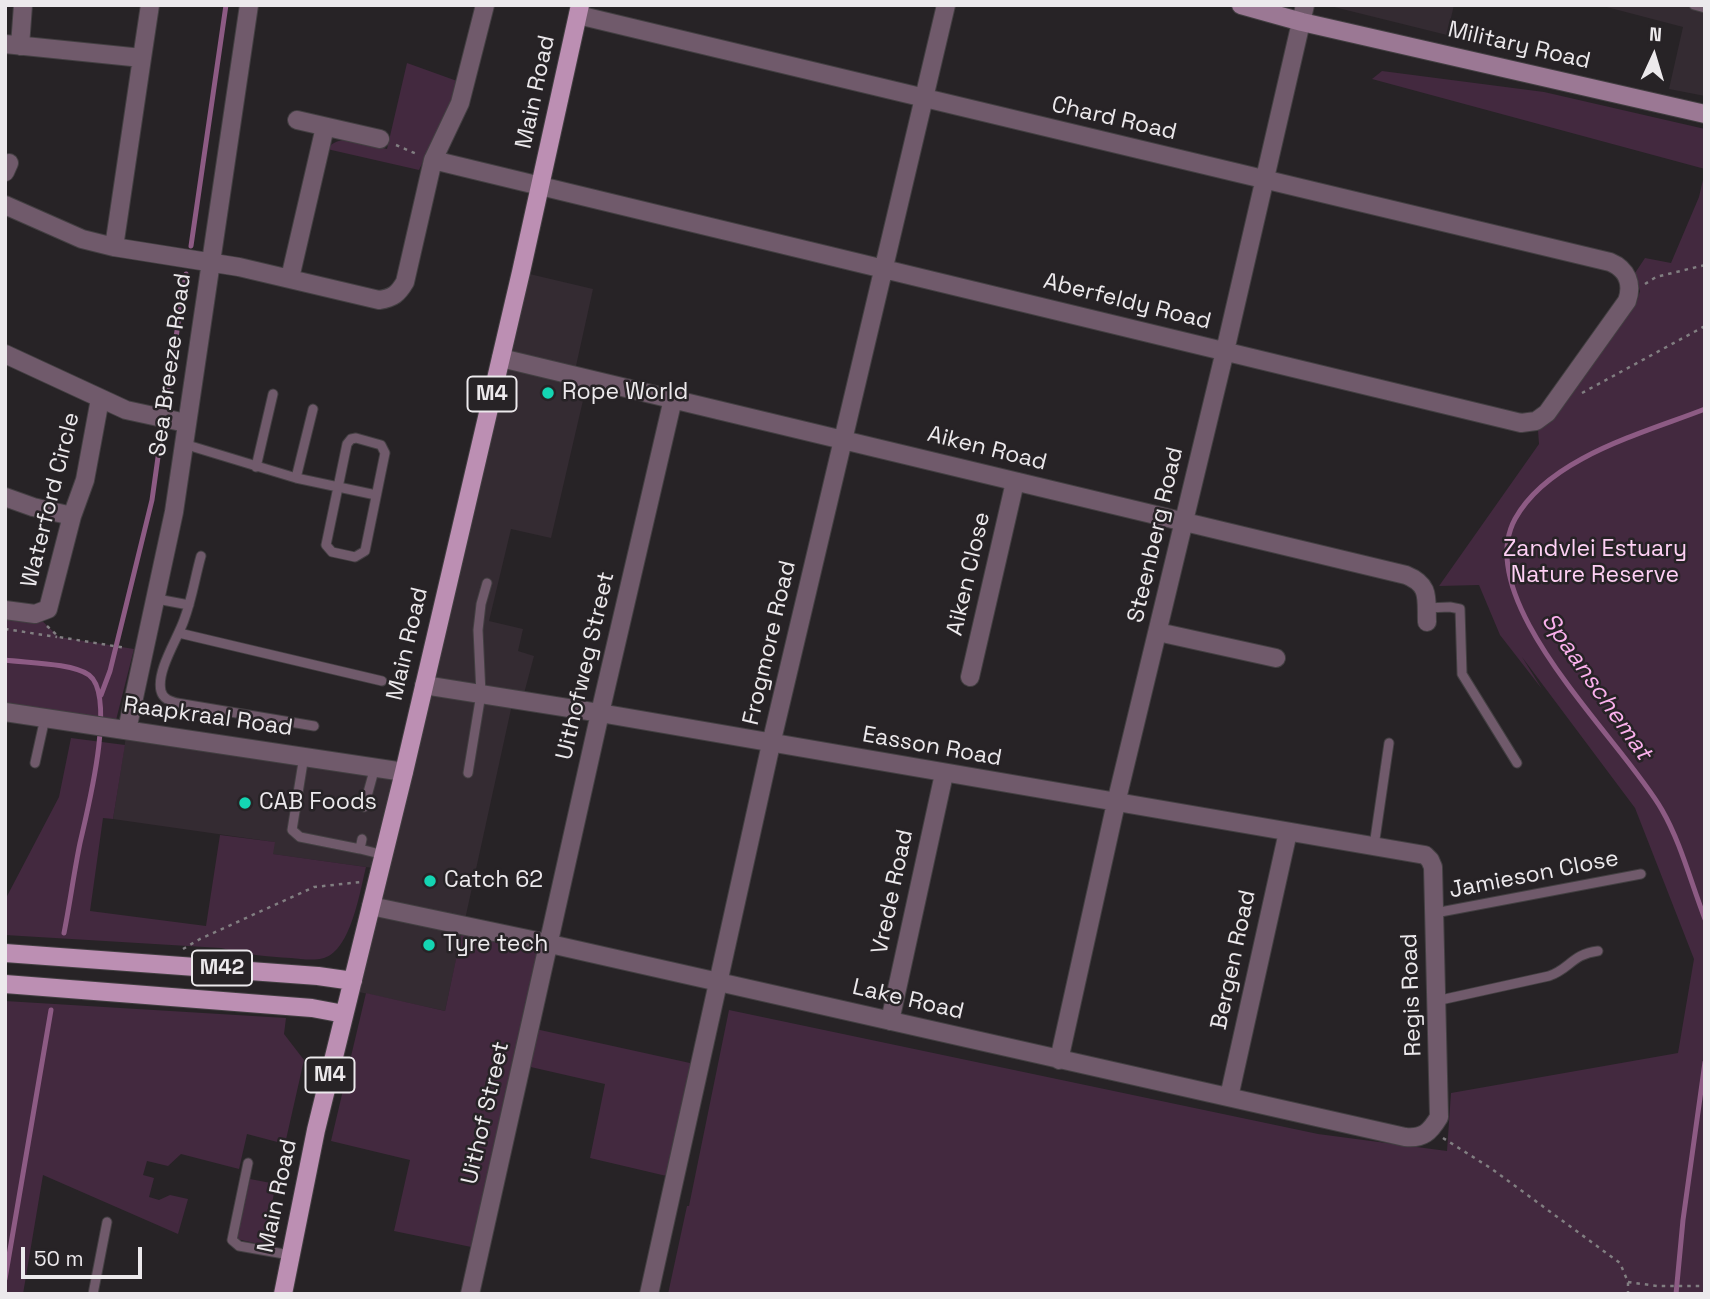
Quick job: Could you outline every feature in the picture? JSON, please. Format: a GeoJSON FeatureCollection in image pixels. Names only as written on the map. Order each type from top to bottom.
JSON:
{"type":"FeatureCollection","features":[{"type":"Feature","properties":{"kind":"main road","name":"Military Road"},"geometry":{"type":"LineString","coordinates":[[1241,5],[1304,13],[1705,114]]}},
{"type":"Feature","properties":{"kind":"main road","name":"Main Road"},"geometry":{"type":"LineString","coordinates":[[283,1294],[316,1130],[404,772],[579,10]]}},
{"type":"Feature","properties":{"kind":"main road","name":"M42"},"geometry":{"type":"LineString","coordinates":[[5,953],[318,976],[353,981]]}},
{"type":"Feature","properties":{"kind":"main road","name":"M42"},"geometry":{"type":"LineString","coordinates":[[5,984],[312,1007],[344,1014]]}},
{"type":"Feature","properties":{"kind":"street"},"geometry":{"type":"LineString","coordinates":[[23,5],[13,45],[142,58]]}},
{"type":"Feature","properties":{"kind":"street"},"geometry":{"type":"LineString","coordinates":[[114,247],[150,5]]}},
{"type":"Feature","properties":{"kind":"street","name":"Sea Breeze Road"},"geometry":{"type":"LineString","coordinates":[[121,729],[156,599],[174,513],[249,5]]}},
{"type":"Feature","properties":{"kind":"street"},"geometry":{"type":"LineString","coordinates":[[5,205],[82,239],[114,247],[290,278],[379,300],[390,299],[400,292],[405,282],[433,160],[460,103],[485,5]]}},
{"type":"Feature","properties":{"kind":"street","name":"Frogmore Road"},"geometry":{"type":"LineString","coordinates":[[649,1294],[771,744],[946,5]]}},
{"type":"Feature","properties":{"kind":"street","name":"Chard Road"},"geometry":{"type":"LineString","coordinates":[[579,10],[923,98],[1610,262],[1619,266],[1630,287]]}},
{"type":"Feature","properties":{"kind":"street","name":"Steenberg Road"},"geometry":{"type":"LineString","coordinates":[[1059,1060],[1116,803],[1304,13]]}},
{"type":"Feature","properties":{"kind":"street"},"geometry":{"type":"LineString","coordinates":[[297,120],[380,139]]}},
{"type":"Feature","properties":{"kind":"street"},"geometry":{"type":"LineString","coordinates":[[290,278],[325,127]]}},
{"type":"Feature","properties":{"kind":"street","name":"Aberfeldy Road"},"geometry":{"type":"LineString","coordinates":[[433,160],[1521,423],[1533,423],[1547,412],[1627,301],[1630,287]]}},
{"type":"Feature","properties":{"kind":"street","name":"Waterford Circle"},"geometry":{"type":"LineString","coordinates":[[5,354],[126,410],[186,423]]}},
{"type":"Feature","properties":{"kind":"street","name":"Aiken Road"},"geometry":{"type":"LineString","coordinates":[[500,358],[1406,575],[1423,584],[1427,615]]}},
{"type":"Feature","properties":{"kind":"street","name":"Waterford Circle"},"geometry":{"type":"LineString","coordinates":[[5,610],[35,614],[48,609],[51,603],[72,516],[85,480],[100,398]]}},
{"type":"Feature","properties":{"kind":"street","name":"Uithofweg Street"},"geometry":{"type":"LineString","coordinates":[[550,944],[600,713],[673,400]]}},
{"type":"Feature","properties":{"kind":"street","name":"Aiken Close"},"geometry":{"type":"LineString","coordinates":[[970,677],[1015,482]]}},
{"type":"Feature","properties":{"kind":"street"},"geometry":{"type":"LineString","coordinates":[[5,497],[72,516]]}},
{"type":"Feature","properties":{"kind":"street"},"geometry":{"type":"LineString","coordinates":[[1158,632],[1276,659]]}},
{"type":"Feature","properties":{"kind":"street","name":"Easson Road"},"geometry":{"type":"LineString","coordinates":[[424,685],[1374,846],[1425,855],[1430,859]]}},
{"type":"Feature","properties":{"kind":"street","name":"Raapkraal Road"},"geometry":{"type":"LineString","coordinates":[[5,712],[404,772]]}},
{"type":"Feature","properties":{"kind":"street","name":"Vrede Road"},"geometry":{"type":"LineString","coordinates":[[890,1021],[944,774]]}},
{"type":"Feature","properties":{"kind":"street","name":"Bergen Road"},"geometry":{"type":"LineString","coordinates":[[1229,1097],[1288,832]]}},
{"type":"Feature","properties":{"kind":"street","name":"Regis Road"},"geometry":{"type":"LineString","coordinates":[[1430,859],[1433,867],[1440,1108],[1432,1129]]}},
{"type":"Feature","properties":{"kind":"street","name":"Lake Road"},"geometry":{"type":"LineString","coordinates":[[371,906],[1405,1136],[1416,1138],[1432,1129]]}},
{"type":"Feature","properties":{"kind":"street","name":"Uithof Street"},"geometry":{"type":"LineString","coordinates":[[470,1294],[550,944]]}},
{"type":"Feature","properties":{"kind":"lane"},"geometry":{"type":"LineString","coordinates":[[1694,5],[1705,8]]}},
{"type":"Feature","properties":{"kind":"lane"},"geometry":{"type":"LineString","coordinates":[[256,467],[273,394]]}},
{"type":"Feature","properties":{"kind":"lane"},"geometry":{"type":"LineString","coordinates":[[296,478],[313,409]]}},
{"type":"Feature","properties":{"kind":"lane"},"geometry":{"type":"LineString","coordinates":[[356,438],[381,445],[385,450],[376,495],[365,551],[355,557],[332,552],[327,548],[326,541],[347,444],[356,438]]}},
{"type":"Feature","properties":{"kind":"lane"},"geometry":{"type":"LineString","coordinates":[[184,444],[296,478],[376,495]]}},
{"type":"Feature","properties":{"kind":"lane"},"geometry":{"type":"LineString","coordinates":[[201,556],[189,605],[179,633],[170,648],[160,687],[164,698],[177,703],[314,726]]}},
{"type":"Feature","properties":{"kind":"lane"},"geometry":{"type":"LineString","coordinates":[[468,773],[481,694],[478,630],[486,583]]}},
{"type":"Feature","properties":{"kind":"lane"},"geometry":{"type":"LineString","coordinates":[[156,599],[189,605]]}},
{"type":"Feature","properties":{"kind":"lane"},"geometry":{"type":"LineString","coordinates":[[1427,615],[1450,607],[1460,609],[1462,674],[1517,763]]}},
{"type":"Feature","properties":{"kind":"lane"},"geometry":{"type":"LineString","coordinates":[[179,633],[382,681]]}},
{"type":"Feature","properties":{"kind":"lane"},"geometry":{"type":"LineString","coordinates":[[35,762],[45,718]]}},
{"type":"Feature","properties":{"kind":"lane"},"geometry":{"type":"LineString","coordinates":[[1374,846],[1389,743]]}},
{"type":"Feature","properties":{"kind":"lane"},"geometry":{"type":"LineString","coordinates":[[304,756],[292,830],[300,837],[361,844],[384,855]]}},
{"type":"Feature","properties":{"kind":"lane"},"geometry":{"type":"LineString","coordinates":[[364,807],[375,767]]}},
{"type":"Feature","properties":{"kind":"lane","name":"Jamieson Close"},"geometry":{"type":"LineString","coordinates":[[1434,914],[1641,874]]}},
{"type":"Feature","properties":{"kind":"lane"},"geometry":{"type":"LineString","coordinates":[[1436,1002],[1549,976],[1561,971],[1569,962],[1586,952],[1598,951]]}},
{"type":"Feature","properties":{"kind":"lane"},"geometry":{"type":"LineString","coordinates":[[248,1163],[232,1240],[239,1246],[290,1255]]}},
{"type":"Feature","properties":{"kind":"lane"},"geometry":{"type":"LineString","coordinates":[[93,1294],[107,1222]]}},
{"type":"Feature","properties":{"kind":"path"},"geometry":{"type":"LineString","coordinates":[[380,139],[433,160]]}},
{"type":"Feature","properties":{"kind":"path"},"geometry":{"type":"LineString","coordinates":[[1630,287],[1656,277],[1705,265]]}},
{"type":"Feature","properties":{"kind":"path"},"geometry":{"type":"LineString","coordinates":[[1583,393],[1705,326]]}},
{"type":"Feature","properties":{"kind":"path"},"geometry":{"type":"LineString","coordinates":[[35,614],[59,637]]}},
{"type":"Feature","properties":{"kind":"path"},"geometry":{"type":"LineString","coordinates":[[5,629],[125,648]]}},
{"type":"Feature","properties":{"kind":"path"},"geometry":{"type":"LineString","coordinates":[[183,950],[200,939],[314,887],[364,881]]}},
{"type":"Feature","properties":{"kind":"path"},"geometry":{"type":"LineString","coordinates":[[1432,1129],[1446,1141],[1492,1169],[1620,1263],[1628,1282],[1628,1294]]}},
{"type":"Feature","properties":{"kind":"path"},"geometry":{"type":"LineString","coordinates":[[1628,1282],[1691,1288],[1705,1286]]}},
{"type":"Feature","properties":{"kind":"shaded area"},"geometry":{"type":"Polygon","coordinates":[[[1326,5],[1454,5],[1447,35],[1326,5]]]}},
{"type":"Feature","properties":{"kind":"shaded area"},"geometry":{"type":"Polygon","coordinates":[[[1599,5],[1705,5],[1705,96],[1669,89],[1683,27],[1599,5]]]}},
{"type":"Feature","properties":{"kind":"shaded area"},"geometry":{"type":"Polygon","coordinates":[[[521,272],[593,289],[574,375],[588,379],[551,538],[511,529],[489,621],[523,629],[518,651],[534,656],[522,701],[513,700],[445,1011],[350,990],[380,869],[272,854],[274,842],[113,819],[127,730],[404,772],[521,272]]]}},
{"type":"Feature","properties":{"kind":"green space"},"geometry":{"type":"Polygon","coordinates":[[[407,63],[457,81],[450,107],[419,170],[327,149],[347,140],[387,149],[407,63]]]}},
{"type":"Feature","properties":{"kind":"green space"},"geometry":{"type":"Polygon","coordinates":[[[1382,71],[1544,92],[1705,129],[1705,169],[1372,79],[1382,71]]]}},
{"type":"Feature","properties":{"kind":"green space","name":"Zandvlei Estuary Nature Reserve"},"geometry":{"type":"Polygon","coordinates":[[[1705,171],[1705,1294],[668,1294],[729,1010],[1318,1134],[1447,1151],[1451,1093],[1678,1053],[1694,959],[1635,808],[1522,657],[1542,689],[1500,635],[1479,585],[1439,586],[1539,444],[1538,430],[1551,422],[1636,304],[1640,291],[1635,273],[1645,258],[1671,263],[1699,197],[1705,171]]]}},
{"type":"Feature","properties":{"kind":"green space"},"geometry":{"type":"Polygon","coordinates":[[[5,610],[35,614],[59,637],[134,649],[114,728],[5,713],[5,610]]]}},
{"type":"Feature","properties":{"kind":"green space"},"geometry":{"type":"Polygon","coordinates":[[[71,738],[125,745],[113,819],[103,818],[90,911],[206,926],[220,835],[275,842],[273,854],[366,867],[353,918],[341,944],[324,958],[307,959],[256,955],[221,948],[5,935],[5,900],[59,797],[71,738]]]}},
{"type":"Feature","properties":{"kind":"green space"},"geometry":{"type":"Polygon","coordinates":[[[462,931],[533,946],[541,957],[531,1028],[699,1065],[675,1178],[590,1158],[605,1084],[522,1065],[481,1249],[394,1231],[410,1160],[331,1141],[366,993],[445,1011],[462,931]]]}},
{"type":"Feature","properties":{"kind":"green space"},"geometry":{"type":"Polygon","coordinates":[[[5,1001],[286,1018],[284,1034],[304,1060],[285,1144],[247,1134],[239,1169],[181,1154],[168,1166],[147,1161],[143,1175],[154,1178],[149,1197],[159,1200],[170,1195],[188,1199],[178,1234],[43,1175],[23,1294],[5,1294],[5,1001]]]}},
{"type":"Feature","properties":{"kind":"green space"},"geometry":{"type":"Polygon","coordinates":[[[250,1179],[276,1184],[263,1245],[237,1239],[250,1179]]]}},
{"type":"Feature","properties":{"kind":"waterway"},"geometry":{"type":"LineString","coordinates":[[191,246],[226,5]]}},
{"type":"Feature","properties":{"kind":"waterway"},"geometry":{"type":"LineString","coordinates":[[167,394],[186,274]]}},
{"type":"Feature","properties":{"kind":"waterway","name":"Spaanschemat"},"geometry":{"type":"LineString","coordinates":[[1705,409],[1600,450],[1550,479],[1530,497],[1515,519],[1507,553],[1513,590],[1531,629],[1557,670],[1643,781],[1662,810],[1680,849],[1705,919]]}},
{"type":"Feature","properties":{"kind":"waterway"},"geometry":{"type":"LineString","coordinates":[[101,695],[110,671],[152,500],[160,443]]}},
{"type":"Feature","properties":{"kind":"waterway"},"geometry":{"type":"LineString","coordinates":[[5,660],[72,668],[89,675],[97,687],[100,706],[98,755],[64,933]]}},
{"type":"Feature","properties":{"kind":"waterway"},"geometry":{"type":"LineString","coordinates":[[5,1279],[51,1010]]}},
{"type":"Feature","properties":{"kind":"waterway","name":"Spaanschemat"},"geometry":{"type":"LineString","coordinates":[[1676,1294],[1683,1220],[1705,1062]]}},
{"type":"Feature","properties":{"kind":"place","name":"Rope World"},"geometry":{"type":"Point","coordinates":[548,393]}},
{"type":"Feature","properties":{"kind":"place","name":"CAB Foods"},"geometry":{"type":"Point","coordinates":[245,803]}},
{"type":"Feature","properties":{"kind":"place","name":"Catch 62"},"geometry":{"type":"Point","coordinates":[430,881]}},
{"type":"Feature","properties":{"kind":"place","name":"Tyre tech"},"geometry":{"type":"Point","coordinates":[429,945]}}]}
